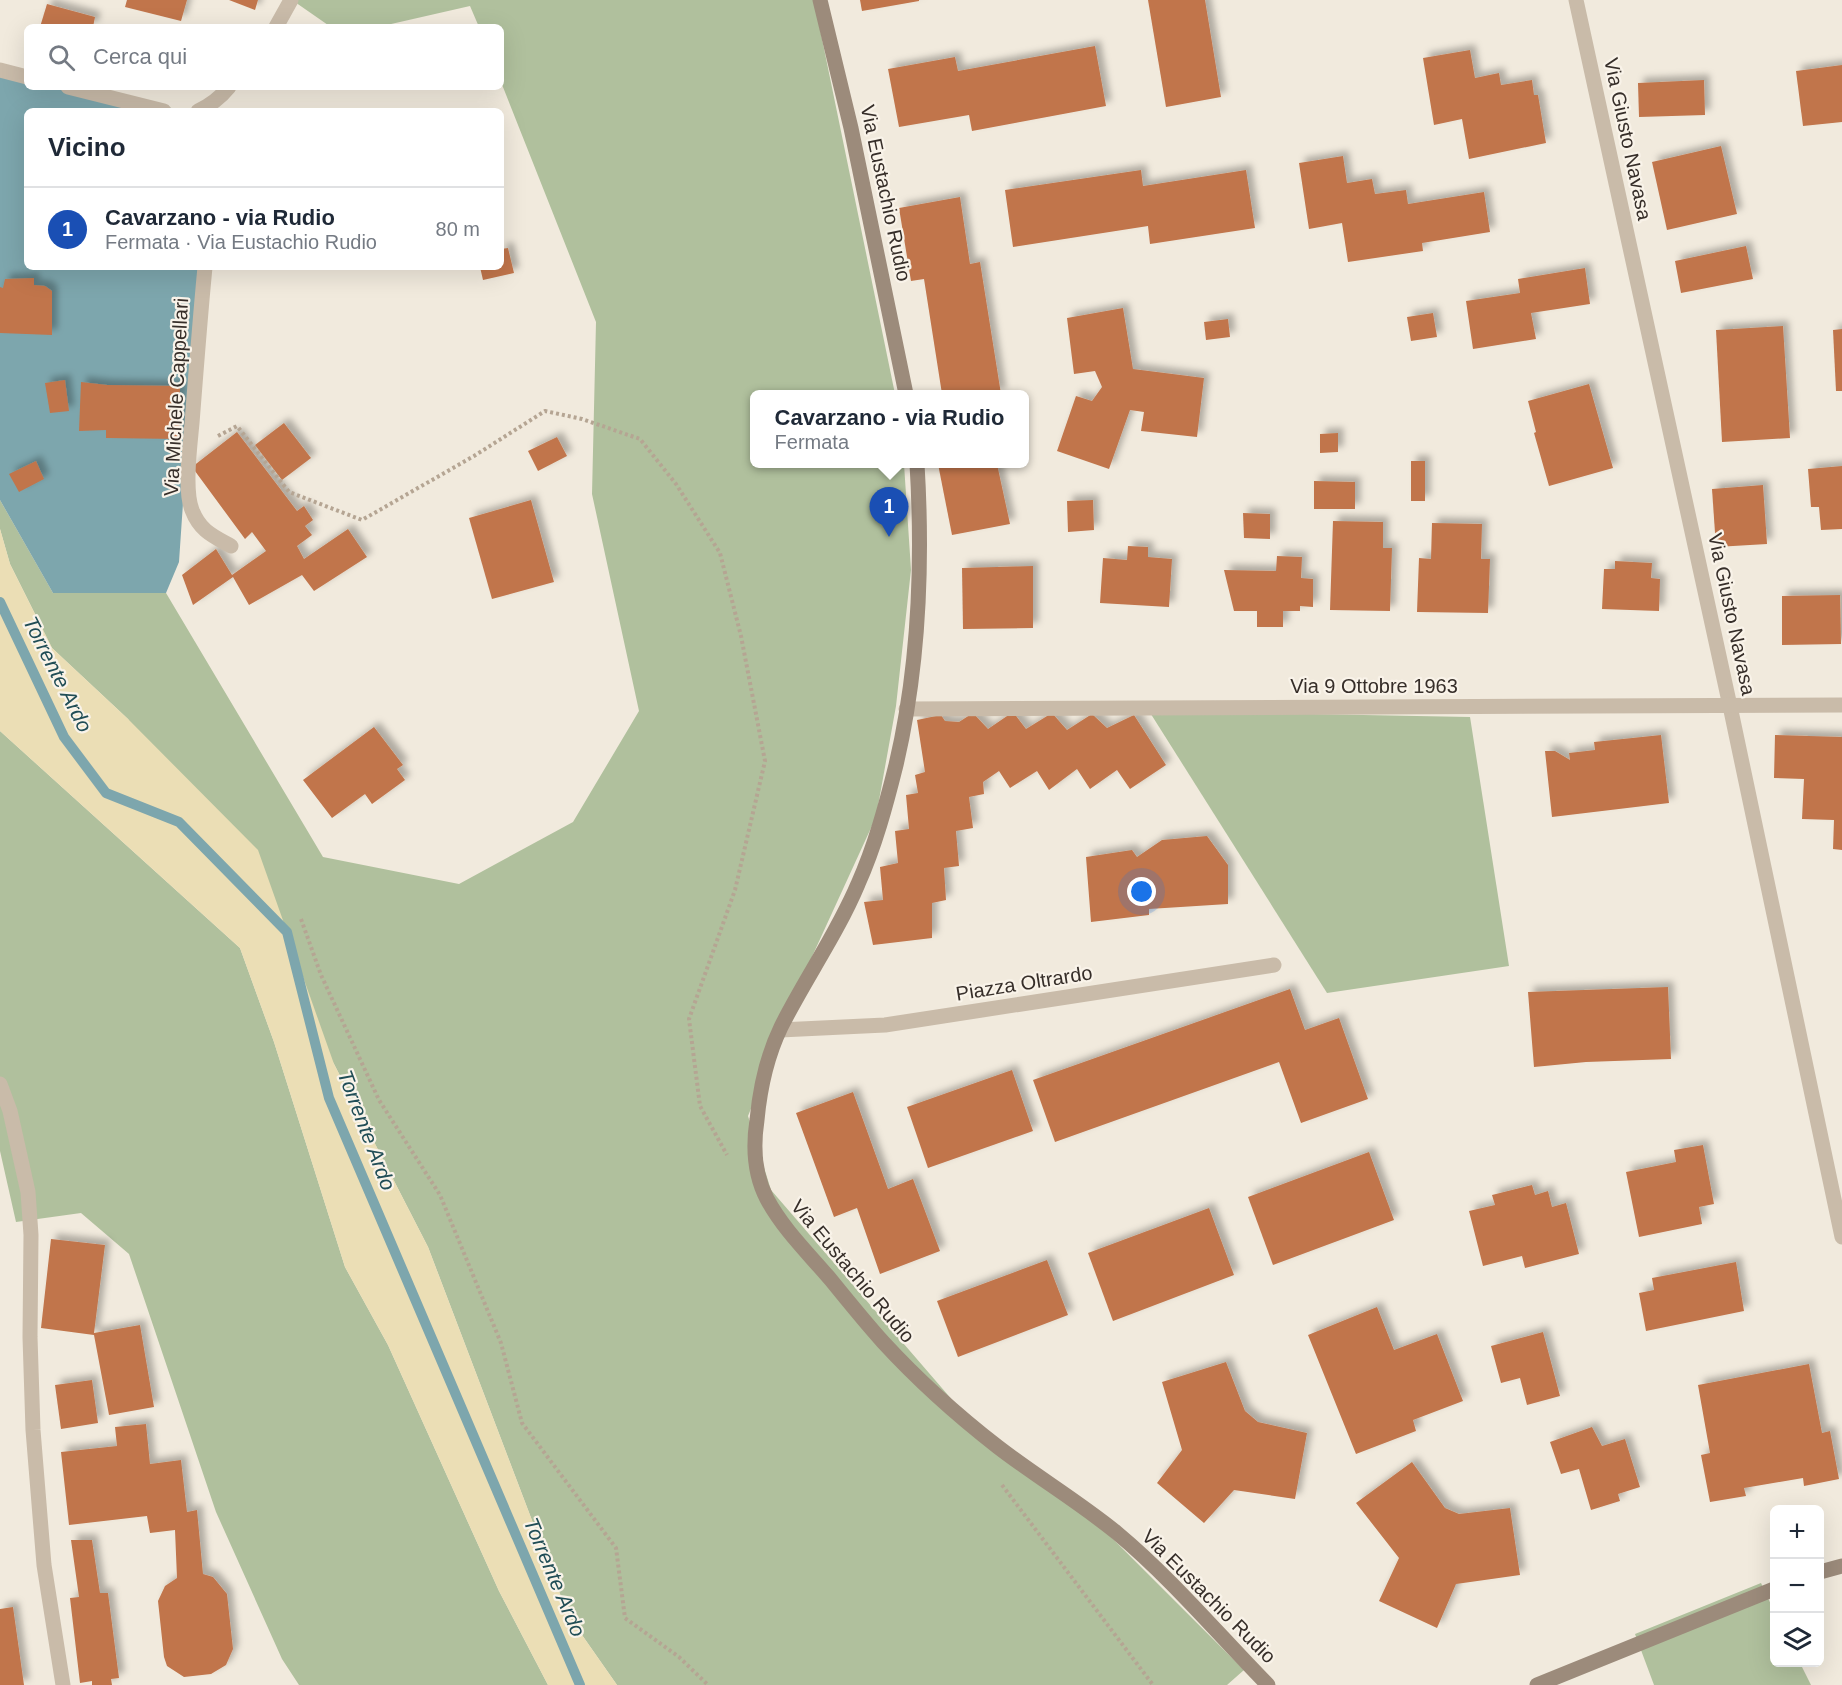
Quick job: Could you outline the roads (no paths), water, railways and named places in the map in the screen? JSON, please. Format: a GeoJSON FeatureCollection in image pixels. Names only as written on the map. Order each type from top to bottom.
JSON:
{"type":"FeatureCollection","features":[{"type":"Feature","properties":{"kind":"street"},"geometry":{"type":"LineString","coordinates":[[278,24],[291,0]]}},
{"type":"Feature","properties":{"kind":"street","name":"Via Eustachio Rudio"},"geometry":{"type":"LineString","coordinates":[[820,0],[851,128],[905,390]]}},
{"type":"Feature","properties":{"kind":"street","name":"Via Giusto Navasa"},"geometry":{"type":"LineString","coordinates":[[1576,0],[1730,706],[1842,1237]]}},
{"type":"Feature","properties":{"kind":"street"},"geometry":{"type":"LineString","coordinates":[[0,70],[24,76]]}},
{"type":"Feature","properties":{"kind":"street"},"geometry":{"type":"LineString","coordinates":[[80,90],[152,108]]}},
{"type":"Feature","properties":{"kind":"street"},"geometry":{"type":"LineString","coordinates":[[203,108],[216,101],[226,90]]}},
{"type":"Feature","properties":{"kind":"street","name":"Via Michele Cappellari"},"geometry":{"type":"LineString","coordinates":[[205,270],[190,451],[189,492],[191,508],[197,521],[207,533],[231,546]]}},
{"type":"Feature","properties":{"kind":"street","name":"Via Eustachio Rudio"},"geometry":{"type":"LineString","coordinates":[[917,468],[919,589],[912,676],[897,761],[873,847],[862,875],[838,927],[780,1030],[766,1066],[759,1097],[755,1132],[756,1169],[766,1198],[785,1225],[884,1343],[924,1384],[996,1445],[1086,1509],[1121,1537],[1155,1568],[1268,1685]]}},
{"type":"Feature","properties":{"kind":"street","name":"Via 9 Ottobre 1963"},"geometry":{"type":"LineString","coordinates":[[906,709],[1842,705]]}},
{"type":"Feature","properties":{"kind":"street","name":"Piazza Oltrardo"},"geometry":{"type":"LineString","coordinates":[[780,1030],[885,1025],[1274,965]]}},
{"type":"Feature","properties":{"kind":"street"},"geometry":{"type":"LineString","coordinates":[[0,1084],[10,1111],[28,1192],[31,1235],[30,1337],[33,1430],[44,1565],[63,1685]]}},
{"type":"Feature","properties":{"kind":"street"},"geometry":{"type":"LineString","coordinates":[[1824,1571],[1842,1566]]}},
{"type":"Feature","properties":{"kind":"street"},"geometry":{"type":"LineString","coordinates":[[1537,1685],[1770,1591]]}},
{"type":"Feature","properties":{"kind":"water"},"geometry":{"type":"Polygon","coordinates":[[[0,64],[24,70],[24,90],[101,90],[171,108],[24,108],[24,270],[199,270],[179,562],[166,593],[53,593],[0,500],[0,64]]]}},
{"type":"Feature","properties":{"kind":"waterway","name":"Torrente Ardo"},"geometry":{"type":"LineString","coordinates":[[0,602],[64,737],[106,793],[179,822],[287,932],[329,1098],[580,1685]]}},
{"type":"Feature","properties":{"kind":"place","name":"Cavarzano - via Rudio"},"geometry":{"type":"Point","coordinates":[889,537]}}]}
